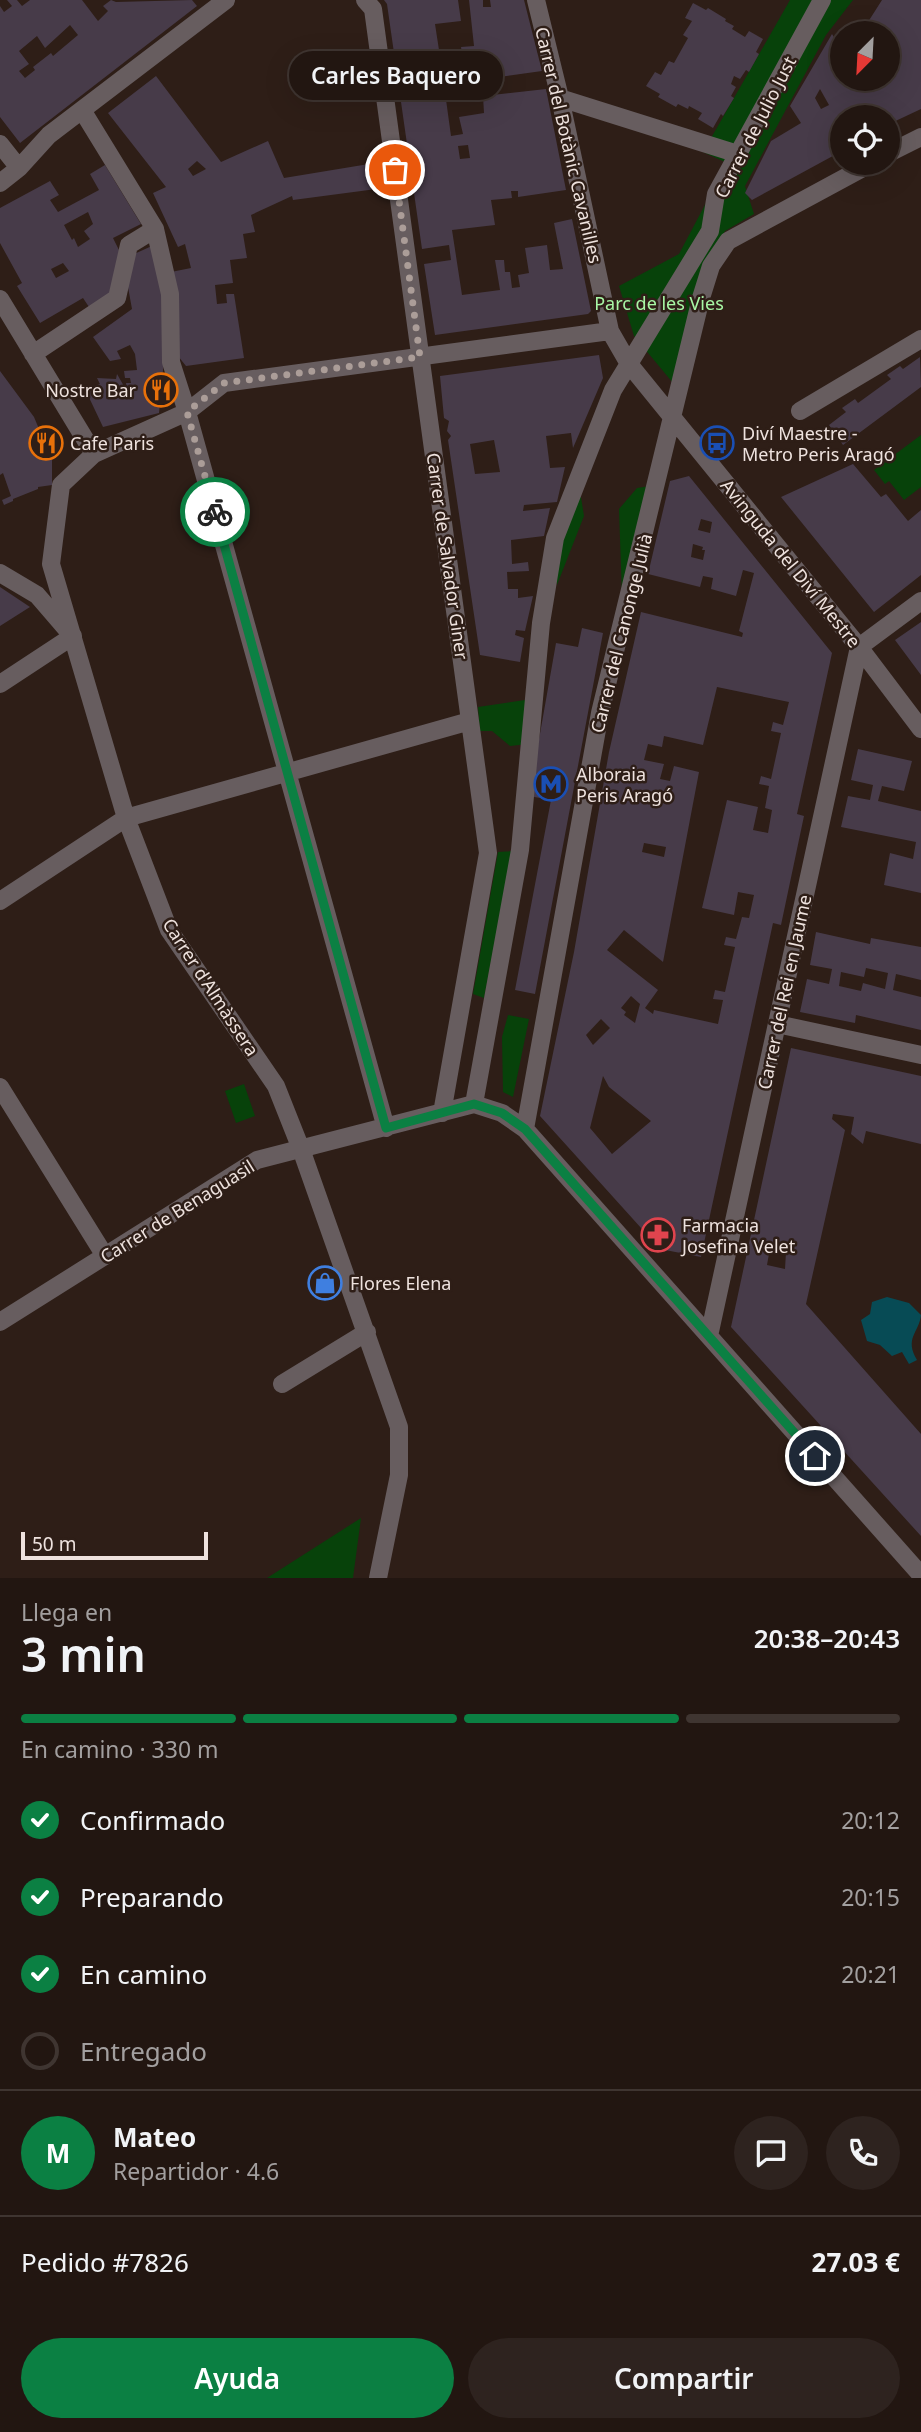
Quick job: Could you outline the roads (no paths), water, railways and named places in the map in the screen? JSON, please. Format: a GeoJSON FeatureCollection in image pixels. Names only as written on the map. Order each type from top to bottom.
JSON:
{"type":"FeatureCollection","features":[{"type":"Feature","properties":{"kind":"street"},"geometry":{"type":"LineString","coordinates":[[0,183],[19,168],[49,135],[226,0]]}},
{"type":"Feature","properties":{"kind":"street","name":"Carrer de Salvador Giner"},"geometry":{"type":"LineString","coordinates":[[365,0],[373,9],[488,853],[442,1113]]}},
{"type":"Feature","properties":{"kind":"street","name":"Carrer del Botànic Cavanilles"},"geometry":{"type":"LineString","coordinates":[[536,0],[610,331]]}},
{"type":"Feature","properties":{"kind":"street","name":"Carrer de Julio Just"},"geometry":{"type":"LineString","coordinates":[[474,1104],[520,849],[541,623],[555,538],[613,390],[710,231],[716,194],[822,0]]}},
{"type":"Feature","properties":{"kind":"street"},"geometry":{"type":"LineString","coordinates":[[560,98],[738,154]]}},
{"type":"Feature","properties":{"kind":"street"},"geometry":{"type":"LineString","coordinates":[[82,110],[155,229],[170,294],[171,362],[386,1128]]}},
{"type":"Feature","properties":{"kind":"street"},"geometry":{"type":"LineString","coordinates":[[900,148],[921,136]]}},
{"type":"Feature","properties":{"kind":"street"},"geometry":{"type":"LineString","coordinates":[[0,144],[19,168]]}},
{"type":"Feature","properties":{"kind":"street","name":"Carrer del Canonge Julià"},"geometry":{"type":"LineString","coordinates":[[525,1129],[600,713],[711,265],[728,241],[850,175]]}},
{"type":"Feature","properties":{"kind":"street"},"geometry":{"type":"LineString","coordinates":[[33,354],[117,298],[129,245],[155,229]]}},
{"type":"Feature","properties":{"kind":"street"},"geometry":{"type":"LineString","coordinates":[[0,299],[94,454],[187,412],[224,383],[610,331]]}},
{"type":"Feature","properties":{"kind":"street","name":"Avinguda del Diví Mestre"},"geometry":{"type":"LineString","coordinates":[[610,331],[629,364],[859,648],[921,729]]}},
{"type":"Feature","properties":{"kind":"street"},"geometry":{"type":"LineString","coordinates":[[800,411],[921,340]]}},
{"type":"Feature","properties":{"kind":"street","name":"Carrer d'Almàssera"},"geometry":{"type":"LineString","coordinates":[[94,454],[61,485],[51,564],[126,818],[169,930],[276,1086],[301,1149],[399,1427],[399,1475],[378,1578]]}},
{"type":"Feature","properties":{"kind":"street"},"geometry":{"type":"LineString","coordinates":[[0,573],[37,595],[73,636],[0,684]]}},
{"type":"Feature","properties":{"kind":"street"},"geometry":{"type":"LineString","coordinates":[[859,648],[921,601]]}},
{"type":"Feature","properties":{"kind":"street","name":"Carrer del Rei en Jaume"},"geometry":{"type":"LineString","coordinates":[[709,1336],[859,648]]}},
{"type":"Feature","properties":{"kind":"street"},"geometry":{"type":"LineString","coordinates":[[0,901],[126,818],[470,721]]}},
{"type":"Feature","properties":{"kind":"street"},"geometry":{"type":"LineString","coordinates":[[777,1024],[921,1055]]}},
{"type":"Feature","properties":{"kind":"street"},"geometry":{"type":"LineString","coordinates":[[0,1087],[104,1256]]}},
{"type":"Feature","properties":{"kind":"street"},"geometry":{"type":"LineString","coordinates":[[474,1104],[502,1113],[525,1129],[921,1575]]}},
{"type":"Feature","properties":{"kind":"street","name":"Carrer de Benaguasil"},"geometry":{"type":"LineString","coordinates":[[0,1322],[257,1160],[474,1104]]}},
{"type":"Feature","properties":{"kind":"street"},"geometry":{"type":"LineString","coordinates":[[282,1384],[367,1332]]}},
{"type":"Feature","properties":{"kind":"water"},"geometry":{"type":"Polygon","coordinates":[[[887,1297],[909,1303],[921,1315],[912,1341],[917,1360],[909,1364],[902,1352],[892,1356],[880,1345],[867,1341],[861,1320],[870,1314],[872,1302],[887,1297]]]}},
{"type":"Feature","properties":{"kind":"place","name":"Carles Baquero"},"geometry":{"type":"Point","coordinates":[395,170]}},
{"type":"Feature","properties":{"kind":"place","name":"Nostre Bar"},"geometry":{"type":"Point","coordinates":[161,390]}},
{"type":"Feature","properties":{"kind":"place","name":"Cafe Paris"},"geometry":{"type":"Point","coordinates":[46,443]}},
{"type":"Feature","properties":{"kind":"place","name":"Diví Maestre - Metro Peris Aragó"},"geometry":{"type":"Point","coordinates":[717,443]}},
{"type":"Feature","properties":{"kind":"place","name":"Alboraia Peris Aragó"},"geometry":{"type":"Point","coordinates":[551,784]}},
{"type":"Feature","properties":{"kind":"place","name":"Farmacia Josefina Velet"},"geometry":{"type":"Point","coordinates":[658,1235]}},
{"type":"Feature","properties":{"kind":"place","name":"Flores Elena"},"geometry":{"type":"Point","coordinates":[325,1283]}},
{"type":"Feature","properties":{"kind":"park label","name":"Parc de les Vies"},"geometry":{"type":"Point","coordinates":[659,303]}}]}
